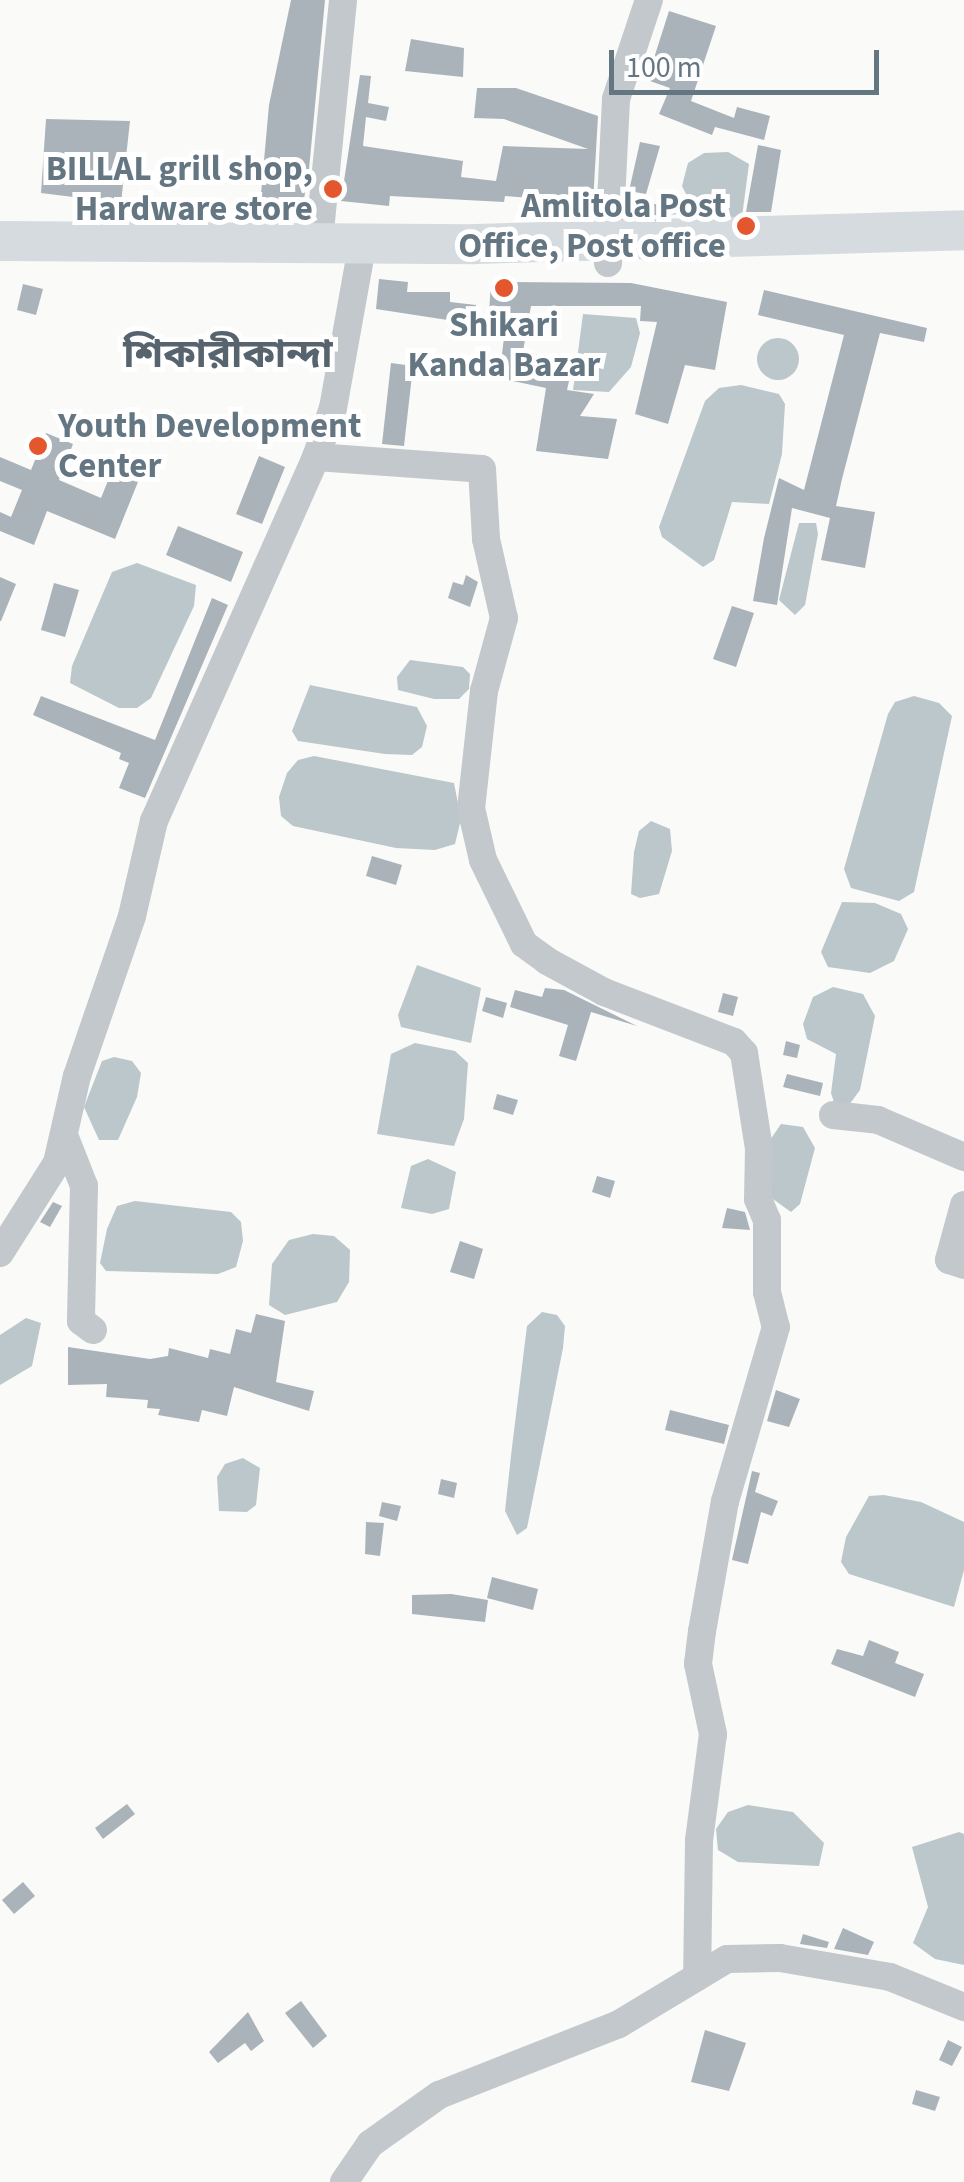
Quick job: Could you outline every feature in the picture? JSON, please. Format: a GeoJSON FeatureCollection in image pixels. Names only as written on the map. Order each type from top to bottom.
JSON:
{"type":"FeatureCollection","features":[{"type":"Feature","properties":{"kind":"highway"},"geometry":{"type":"LineString","coordinates":[[0,264],[360,263],[964,230]]}},
{"type":"Feature","properties":{"kind":"highway"},"geometry":{"type":"LineString","coordinates":[[0,241],[319,241],[964,256]]}},
{"type":"Feature","properties":{"kind":"street"},"geometry":{"type":"LineString","coordinates":[[319,241],[343,0]]}},
{"type":"Feature","properties":{"kind":"street"},"geometry":{"type":"LineString","coordinates":[[608,250],[616,99],[649,0]]}},
{"type":"Feature","properties":{"kind":"street"},"geometry":{"type":"LineString","coordinates":[[0,1253],[46,1184],[66,1140],[77,1076],[114,979],[154,821],[316,458],[333,408],[360,263]]}},
{"type":"Feature","properties":{"kind":"street"},"geometry":{"type":"LineString","coordinates":[[316,458],[482,469],[486,539],[504,618],[484,691],[471,808],[483,860],[524,944],[536,953],[604,992],[734,1042],[744,1054],[759,1149],[758,1199],[767,1220],[767,1292],[776,1307],[776,1327],[724,1501],[702,1631],[698,1664],[713,1734],[699,1841],[697,1976]]}},
{"type":"Feature","properties":{"kind":"street"},"geometry":{"type":"LineString","coordinates":[[832,1115],[878,1120],[964,1158]]}},
{"type":"Feature","properties":{"kind":"street"},"geometry":{"type":"LineString","coordinates":[[66,1140],[84,1186],[81,1321],[93,1330]]}},
{"type":"Feature","properties":{"kind":"street"},"geometry":{"type":"LineString","coordinates":[[964,1205],[949,1260],[964,1265]]}},
{"type":"Feature","properties":{"kind":"street"},"geometry":{"type":"LineString","coordinates":[[344,2182],[370,2144],[439,2095],[619,2024],[726,1959],[780,1958],[890,1977],[964,2007]]}},
{"type":"Feature","properties":{"kind":"shaded area"},"geometry":{"type":"Polygon","coordinates":[[[728,152],[749,164],[742,217],[729,222],[695,212],[682,186],[688,163],[704,153],[728,152]]]}},
{"type":"Feature","properties":{"kind":"shaded area"},"geometry":{"type":"Polygon","coordinates":[[[583,314],[636,318],[640,333],[631,367],[609,392],[573,390],[583,314]]]}},
{"type":"Feature","properties":{"kind":"shaded area"},"geometry":{"type":"Polygon","coordinates":[[[778,338],[793,344],[799,359],[793,374],[778,380],[763,374],[757,359],[763,344],[778,338]]]}},
{"type":"Feature","properties":{"kind":"shaded area"},"geometry":{"type":"Polygon","coordinates":[[[741,385],[779,394],[785,404],[782,454],[769,504],[732,502],[714,560],[703,567],[662,537],[659,527],[705,401],[719,388],[741,385]]]}},
{"type":"Feature","properties":{"kind":"shaded area"},"geometry":{"type":"Polygon","coordinates":[[[799,523],[816,523],[818,534],[805,605],[795,615],[779,600],[799,523]]]}},
{"type":"Feature","properties":{"kind":"shaded area"},"geometry":{"type":"Polygon","coordinates":[[[137,563],[196,585],[194,606],[151,698],[137,708],[119,708],[70,683],[72,666],[112,572],[137,563]]]}},
{"type":"Feature","properties":{"kind":"shaded area"},"geometry":{"type":"Polygon","coordinates":[[[410,660],[463,667],[470,674],[469,689],[459,699],[434,699],[398,690],[397,677],[410,660]]]}},
{"type":"Feature","properties":{"kind":"shaded area"},"geometry":{"type":"Polygon","coordinates":[[[310,685],[417,707],[427,726],[422,747],[412,755],[385,754],[298,741],[292,731],[310,685]]]}},
{"type":"Feature","properties":{"kind":"shaded area"},"geometry":{"type":"Polygon","coordinates":[[[914,696],[939,703],[952,716],[914,892],[899,901],[851,888],[844,869],[888,714],[895,702],[914,696]]]}},
{"type":"Feature","properties":{"kind":"shaded area"},"geometry":{"type":"Polygon","coordinates":[[[314,756],[454,783],[461,819],[455,844],[435,850],[396,848],[293,826],[281,816],[279,797],[287,773],[298,760],[314,756]]]}},
{"type":"Feature","properties":{"kind":"shaded area"},"geometry":{"type":"Polygon","coordinates":[[[651,821],[670,829],[672,851],[659,894],[640,898],[631,894],[634,852],[639,831],[651,821]]]}},
{"type":"Feature","properties":{"kind":"shaded area"},"geometry":{"type":"Polygon","coordinates":[[[842,902],[875,903],[901,914],[908,929],[894,961],[870,973],[828,967],[821,952],[842,902]]]}},
{"type":"Feature","properties":{"kind":"shaded area"},"geometry":{"type":"Polygon","coordinates":[[[417,965],[481,988],[471,1043],[401,1027],[398,1015],[417,965]]]}},
{"type":"Feature","properties":{"kind":"shaded area"},"geometry":{"type":"Polygon","coordinates":[[[833,987],[863,994],[875,1016],[860,1090],[849,1105],[835,1105],[831,1093],[836,1054],[807,1039],[803,1024],[813,997],[833,987]]]}},
{"type":"Feature","properties":{"kind":"shaded area"},"geometry":{"type":"Polygon","coordinates":[[[415,1043],[455,1051],[468,1063],[464,1119],[454,1146],[377,1134],[391,1054],[415,1043]]]}},
{"type":"Feature","properties":{"kind":"shaded area"},"geometry":{"type":"Polygon","coordinates":[[[114,1057],[132,1061],[141,1073],[137,1097],[118,1140],[99,1140],[84,1107],[102,1061],[114,1057]]]}},
{"type":"Feature","properties":{"kind":"shaded area"},"geometry":{"type":"Polygon","coordinates":[[[781,1124],[803,1127],[815,1148],[800,1204],[791,1212],[766,1194],[770,1140],[781,1124]]]}},
{"type":"Feature","properties":{"kind":"shaded area"},"geometry":{"type":"Polygon","coordinates":[[[428,1159],[456,1172],[449,1209],[432,1214],[401,1208],[411,1166],[428,1159]]]}},
{"type":"Feature","properties":{"kind":"shaded area"},"geometry":{"type":"Polygon","coordinates":[[[135,1201],[231,1212],[241,1222],[243,1241],[236,1267],[218,1274],[106,1271],[100,1263],[107,1229],[117,1206],[135,1201]]]}},
{"type":"Feature","properties":{"kind":"shaded area"},"geometry":{"type":"Polygon","coordinates":[[[313,1234],[334,1236],[350,1250],[349,1282],[337,1302],[285,1315],[269,1305],[272,1264],[289,1240],[313,1234]]]}},
{"type":"Feature","properties":{"kind":"shaded area"},"geometry":{"type":"Polygon","coordinates":[[[542,1312],[557,1315],[565,1326],[563,1348],[527,1528],[517,1535],[505,1511],[512,1447],[527,1326],[542,1312]]]}},
{"type":"Feature","properties":{"kind":"shaded area"},"geometry":{"type":"Polygon","coordinates":[[[26,1318],[41,1323],[32,1366],[0,1385],[0,1335],[26,1318]]]}},
{"type":"Feature","properties":{"kind":"shaded area"},"geometry":{"type":"Polygon","coordinates":[[[243,1458],[260,1468],[256,1505],[247,1512],[219,1511],[217,1477],[225,1464],[243,1458]]]}},
{"type":"Feature","properties":{"kind":"shaded area"},"geometry":{"type":"Polygon","coordinates":[[[869,1496],[921,1502],[964,1522],[964,1570],[954,1607],[849,1574],[841,1562],[846,1537],[869,1496]]]}},
{"type":"Feature","properties":{"kind":"shaded area"},"geometry":{"type":"Polygon","coordinates":[[[748,1805],[793,1812],[824,1843],[819,1866],[738,1862],[718,1850],[716,1829],[728,1812],[748,1805]]]}},
{"type":"Feature","properties":{"kind":"shaded area"},"geometry":{"type":"Polygon","coordinates":[[[959,1832],[964,1834],[964,1965],[935,1959],[913,1943],[928,1907],[912,1847],[959,1832]]]}},
{"type":"Feature","properties":{"kind":"building"},"geometry":{"type":"Polygon","coordinates":[[[291,0],[325,0],[309,169],[303,205],[260,205],[269,105],[291,0]]]}},
{"type":"Feature","properties":{"kind":"building"},"geometry":{"type":"Polygon","coordinates":[[[669,11],[716,26],[691,101],[734,118],[737,107],[770,116],[764,140],[715,127],[712,135],[659,114],[670,88],[647,80],[669,11]]]}},
{"type":"Feature","properties":{"kind":"building"},"geometry":{"type":"Polygon","coordinates":[[[411,39],[464,48],[463,77],[405,71],[411,39]]]}},
{"type":"Feature","properties":{"kind":"building"},"geometry":{"type":"Polygon","coordinates":[[[360,75],[371,76],[368,103],[389,107],[386,121],[366,117],[363,146],[463,161],[461,177],[496,181],[503,146],[588,149],[504,119],[474,118],[477,88],[516,88],[598,116],[593,203],[505,196],[504,202],[390,196],[389,206],[341,201],[360,75]]]}},
{"type":"Feature","properties":{"kind":"building"},"geometry":{"type":"Polygon","coordinates":[[[46,119],[130,121],[121,203],[41,193],[46,119]]]}},
{"type":"Feature","properties":{"kind":"building"},"geometry":{"type":"Polygon","coordinates":[[[640,142],[660,146],[646,194],[629,191],[640,142]]]}},
{"type":"Feature","properties":{"kind":"building"},"geometry":{"type":"Polygon","coordinates":[[[758,145],[781,150],[771,212],[746,212],[758,145]]]}},
{"type":"Feature","properties":{"kind":"building"},"geometry":{"type":"Polygon","coordinates":[[[635,202],[683,207],[682,214],[634,216],[635,202]]]}},
{"type":"Feature","properties":{"kind":"building"},"geometry":{"type":"Polygon","coordinates":[[[379,279],[408,282],[407,292],[450,292],[450,302],[476,305],[473,330],[453,329],[454,321],[376,309],[379,279]]]}},
{"type":"Feature","properties":{"kind":"building"},"geometry":{"type":"Polygon","coordinates":[[[491,282],[631,283],[727,302],[715,370],[685,365],[668,424],[635,414],[657,322],[640,321],[641,306],[531,306],[523,351],[573,363],[567,390],[594,394],[580,416],[617,419],[608,459],[536,451],[546,388],[499,378],[507,314],[489,313],[491,282]]]}},
{"type":"Feature","properties":{"kind":"building"},"geometry":{"type":"Polygon","coordinates":[[[23,284],[43,289],[36,315],[17,310],[23,284]]]}},
{"type":"Feature","properties":{"kind":"building"},"geometry":{"type":"Polygon","coordinates":[[[764,290],[927,328],[924,342],[880,333],[842,479],[836,506],[875,512],[865,568],[821,560],[830,518],[792,508],[777,605],[753,601],[764,538],[779,478],[804,490],[844,335],[758,315],[764,290]]]}},
{"type":"Feature","properties":{"kind":"building"},"geometry":{"type":"Polygon","coordinates":[[[391,363],[413,366],[404,446],[382,444],[391,363]]]}},
{"type":"Feature","properties":{"kind":"building"},"geometry":{"type":"Polygon","coordinates":[[[46,433],[73,444],[59,480],[101,498],[116,461],[142,472],[115,539],[47,511],[34,545],[0,531],[0,512],[11,517],[22,490],[0,481],[0,457],[31,470],[46,433]]]}},
{"type":"Feature","properties":{"kind":"building"},"geometry":{"type":"Polygon","coordinates":[[[259,456],[285,467],[262,524],[236,514],[259,456]]]}},
{"type":"Feature","properties":{"kind":"building"},"geometry":{"type":"Polygon","coordinates":[[[178,526],[243,552],[231,582],[166,555],[178,526]]]}},
{"type":"Feature","properties":{"kind":"building"},"geometry":{"type":"Polygon","coordinates":[[[466,575],[478,582],[470,607],[448,598],[453,582],[463,585],[466,575]]]}},
{"type":"Feature","properties":{"kind":"building"},"geometry":{"type":"Polygon","coordinates":[[[0,577],[16,584],[1,621],[0,621],[0,577]]]}},
{"type":"Feature","properties":{"kind":"building"},"geometry":{"type":"Polygon","coordinates":[[[54,583],[79,590],[65,637],[41,630],[54,583]]]}},
{"type":"Feature","properties":{"kind":"building"},"geometry":{"type":"Polygon","coordinates":[[[212,598],[228,605],[145,798],[119,788],[129,763],[119,759],[121,753],[33,715],[41,696],[155,740],[212,598]]]}},
{"type":"Feature","properties":{"kind":"building"},"geometry":{"type":"Polygon","coordinates":[[[732,606],[754,613],[736,667],[713,659],[732,606]]]}},
{"type":"Feature","properties":{"kind":"building"},"geometry":{"type":"Polygon","coordinates":[[[372,856],[402,865],[396,885],[366,876],[372,856]]]}},
{"type":"Feature","properties":{"kind":"building"},"geometry":{"type":"Polygon","coordinates":[[[545,988],[564,990],[637,1026],[591,1012],[576,1061],[559,1056],[568,1025],[510,1007],[515,990],[542,997],[545,988]]]}},
{"type":"Feature","properties":{"kind":"building"},"geometry":{"type":"Polygon","coordinates":[[[723,993],[738,997],[733,1016],[718,1012],[723,993]]]}},
{"type":"Feature","properties":{"kind":"building"},"geometry":{"type":"Polygon","coordinates":[[[486,997],[507,1003],[503,1018],[482,1011],[486,997]]]}},
{"type":"Feature","properties":{"kind":"building"},"geometry":{"type":"Polygon","coordinates":[[[786,1041],[800,1045],[797,1058],[783,1055],[786,1041]]]}},
{"type":"Feature","properties":{"kind":"building"},"geometry":{"type":"Polygon","coordinates":[[[787,1074],[823,1083],[820,1096],[783,1087],[787,1074]]]}},
{"type":"Feature","properties":{"kind":"building"},"geometry":{"type":"Polygon","coordinates":[[[497,1094],[518,1100],[513,1115],[493,1109],[497,1094]]]}},
{"type":"Feature","properties":{"kind":"building"},"geometry":{"type":"Polygon","coordinates":[[[597,1176],[615,1181],[610,1198],[592,1192],[597,1176]]]}},
{"type":"Feature","properties":{"kind":"building"},"geometry":{"type":"Polygon","coordinates":[[[53,1202],[62,1206],[50,1227],[40,1222],[53,1202]]]}},
{"type":"Feature","properties":{"kind":"building"},"geometry":{"type":"Polygon","coordinates":[[[727,1208],[745,1212],[750,1230],[722,1228],[727,1208]]]}},
{"type":"Feature","properties":{"kind":"building"},"geometry":{"type":"Polygon","coordinates":[[[460,1241],[483,1249],[474,1279],[450,1272],[460,1241]]]}},
{"type":"Feature","properties":{"kind":"building"},"geometry":{"type":"Polygon","coordinates":[[[256,1314],[285,1321],[276,1382],[314,1391],[309,1411],[234,1387],[227,1416],[202,1410],[199,1422],[158,1415],[160,1409],[147,1408],[148,1400],[106,1397],[107,1384],[68,1385],[68,1347],[150,1359],[168,1356],[169,1348],[208,1358],[210,1349],[230,1354],[236,1329],[251,1333],[256,1314]]]}},
{"type":"Feature","properties":{"kind":"building"},"geometry":{"type":"Polygon","coordinates":[[[776,1390],[800,1399],[789,1427],[767,1421],[776,1390]]]}},
{"type":"Feature","properties":{"kind":"building"},"geometry":{"type":"Polygon","coordinates":[[[670,1410],[729,1425],[724,1444],[665,1430],[670,1410]]]}},
{"type":"Feature","properties":{"kind":"building"},"geometry":{"type":"Polygon","coordinates":[[[752,1471],[760,1473],[755,1492],[778,1501],[772,1516],[761,1512],[748,1564],[732,1560],[752,1471]]]}},
{"type":"Feature","properties":{"kind":"building"},"geometry":{"type":"Polygon","coordinates":[[[441,1479],[457,1483],[454,1498],[438,1494],[441,1479]]]}},
{"type":"Feature","properties":{"kind":"building"},"geometry":{"type":"Polygon","coordinates":[[[382,1502],[401,1506],[397,1521],[379,1516],[382,1502]]]}},
{"type":"Feature","properties":{"kind":"building"},"geometry":{"type":"Polygon","coordinates":[[[366,1522],[384,1523],[380,1556],[365,1554],[366,1522]]]}},
{"type":"Feature","properties":{"kind":"building"},"geometry":{"type":"Polygon","coordinates":[[[492,1577],[538,1589],[533,1610],[487,1598],[492,1577]]]}},
{"type":"Feature","properties":{"kind":"building"},"geometry":{"type":"Polygon","coordinates":[[[451,1594],[488,1600],[485,1622],[412,1614],[412,1595],[451,1594]]]}},
{"type":"Feature","properties":{"kind":"building"},"geometry":{"type":"Polygon","coordinates":[[[869,1640],[899,1652],[895,1663],[924,1674],[915,1697],[831,1664],[837,1649],[863,1656],[869,1640]]]}},
{"type":"Feature","properties":{"kind":"building"},"geometry":{"type":"Polygon","coordinates":[[[127,1804],[135,1814],[103,1839],[95,1828],[127,1804]]]}},
{"type":"Feature","properties":{"kind":"building"},"geometry":{"type":"Polygon","coordinates":[[[23,1882],[35,1896],[14,1914],[2,1900],[23,1882]]]}},
{"type":"Feature","properties":{"kind":"building"},"geometry":{"type":"Polygon","coordinates":[[[843,1928],[874,1942],[868,1955],[834,1949],[843,1928]]]}},
{"type":"Feature","properties":{"kind":"building"},"geometry":{"type":"Polygon","coordinates":[[[803,1934],[829,1942],[827,1948],[800,1944],[803,1934]]]}},
{"type":"Feature","properties":{"kind":"building"},"geometry":{"type":"Polygon","coordinates":[[[301,2001],[327,2036],[313,2048],[285,2013],[301,2001]]]}},
{"type":"Feature","properties":{"kind":"building"},"geometry":{"type":"Polygon","coordinates":[[[248,2012],[264,2041],[251,2051],[245,2043],[218,2063],[209,2052],[248,2012]]]}},
{"type":"Feature","properties":{"kind":"building"},"geometry":{"type":"Polygon","coordinates":[[[705,2030],[746,2043],[729,2091],[691,2082],[705,2030]]]}},
{"type":"Feature","properties":{"kind":"building"},"geometry":{"type":"Polygon","coordinates":[[[948,2040],[962,2047],[952,2066],[939,2060],[948,2040]]]}},
{"type":"Feature","properties":{"kind":"building"},"geometry":{"type":"Polygon","coordinates":[[[916,2090],[940,2097],[935,2111],[912,2104],[916,2090]]]}},
{"type":"Feature","properties":{"kind":"place","name":"BILLAL grill shop, Hardware store"},"geometry":{"type":"Point","coordinates":[333,189]}},
{"type":"Feature","properties":{"kind":"place","name":"Amlitola Post Office, Post office"},"geometry":{"type":"Point","coordinates":[746,226]}},
{"type":"Feature","properties":{"kind":"place","name":"Shikari Kanda Bazar"},"geometry":{"type":"Point","coordinates":[504,288]}},
{"type":"Feature","properties":{"kind":"place","name":"Youth Development Center"},"geometry":{"type":"Point","coordinates":[38,446]}},
{"type":"Feature","properties":{"kind":"district","name":"শিকারীকান্দা"},"geometry":{"type":"Point","coordinates":[228,355]}}]}
